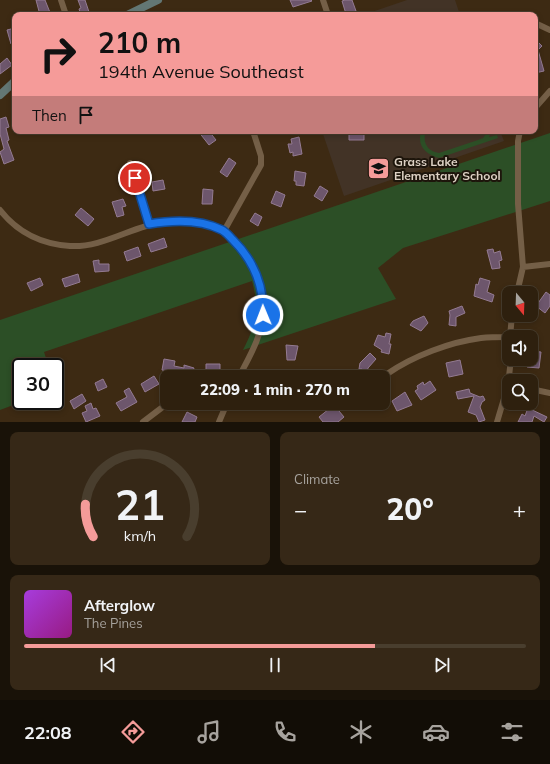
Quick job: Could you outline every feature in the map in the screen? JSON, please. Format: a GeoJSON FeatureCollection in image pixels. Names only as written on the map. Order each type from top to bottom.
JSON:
{"type":"FeatureCollection","features":[{"type":"Feature","properties":{"kind":"street"},"geometry":{"type":"LineString","coordinates":[[61,0],[65,12]]}},
{"type":"Feature","properties":{"kind":"street"},"geometry":{"type":"LineString","coordinates":[[133,12],[158,0]]}},
{"type":"Feature","properties":{"kind":"street"},"geometry":{"type":"LineString","coordinates":[[323,0],[327,12]]}},
{"type":"Feature","properties":{"kind":"street"},"geometry":{"type":"LineString","coordinates":[[538,24],[550,30]]}},
{"type":"Feature","properties":{"kind":"street"},"geometry":{"type":"LineString","coordinates":[[0,94],[12,84]]}},
{"type":"Feature","properties":{"kind":"street"},"geometry":{"type":"LineString","coordinates":[[538,105],[550,91]]}},
{"type":"Feature","properties":{"kind":"street"},"geometry":{"type":"LineString","coordinates":[[224,231],[261,165],[262,156],[254,134]]}},
{"type":"Feature","properties":{"kind":"street"},"geometry":{"type":"LineString","coordinates":[[519,134],[518,141],[518,204],[523,267],[519,286]]}},
{"type":"Feature","properties":{"kind":"street"},"geometry":{"type":"LineString","coordinates":[[130,163],[149,224]]}},
{"type":"Feature","properties":{"kind":"street"},"geometry":{"type":"LineString","coordinates":[[0,210],[8,221],[22,232],[42,242],[71,246],[83,246],[99,242],[149,224],[178,221],[204,224],[224,231],[240,247],[252,264],[259,278],[263,295],[263,315],[258,339],[242,370]]}},
{"type":"Feature","properties":{"kind":"street"},"geometry":{"type":"LineString","coordinates":[[523,267],[550,264]]}},
{"type":"Feature","properties":{"kind":"street"},"geometry":{"type":"LineString","coordinates":[[390,372],[413,358],[443,347],[481,338],[502,337]]}},
{"type":"Feature","properties":{"kind":"street"},"geometry":{"type":"LineString","coordinates":[[538,390],[550,393]]}},
{"type":"Feature","properties":{"kind":"street"},"geometry":{"type":"LineString","coordinates":[[497,422],[502,405]]}},
{"type":"Feature","properties":{"kind":"street"},"geometry":{"type":"LineString","coordinates":[[143,422],[160,409]]}},
{"type":"Feature","properties":{"kind":"street"},"geometry":{"type":"LineString","coordinates":[[219,422],[224,410]]}},
{"type":"Feature","properties":{"kind":"shaded area"},"geometry":{"type":"Polygon","coordinates":[[[407,0],[455,0],[459,12],[372,12],[407,0]]]}},
{"type":"Feature","properties":{"kind":"shaded area","name":"Grass Lake Elementary School"},"geometry":{"type":"Polygon","coordinates":[[[323,134],[501,134],[504,141],[344,196],[323,134]]]}},
{"type":"Feature","properties":{"kind":"green space"},"geometry":{"type":"Polygon","coordinates":[[[550,133],[550,201],[403,248],[378,268],[396,299],[243,350],[254,324],[255,317],[256,300],[252,281],[44,352],[46,358],[12,358],[12,406],[0,410],[0,320],[550,133]]]}},
{"type":"Feature","properties":{"kind":"green space"},"geometry":{"type":"Polygon","coordinates":[[[420,134],[425,134],[426,145],[431,150],[439,153],[483,138],[486,134],[490,134],[489,137],[497,135],[498,138],[439,158],[423,149],[420,134]]]}},
{"type":"Feature","properties":{"kind":"building"},"geometry":{"type":"Polygon","coordinates":[[[36,0],[45,0],[50,12],[39,12],[36,0]]]}},
{"type":"Feature","properties":{"kind":"building"},"geometry":{"type":"Polygon","coordinates":[[[78,0],[85,0],[89,12],[80,12],[79,9],[81,8],[78,0]]]}},
{"type":"Feature","properties":{"kind":"building"},"geometry":{"type":"Polygon","coordinates":[[[290,0],[311,0],[312,1],[293,7],[290,0]]]}},
{"type":"Feature","properties":{"kind":"building"},"geometry":{"type":"Polygon","coordinates":[[[352,0],[356,11],[345,12],[342,1],[352,0]]]}},
{"type":"Feature","properties":{"kind":"building"},"geometry":{"type":"Polygon","coordinates":[[[12,29],[12,44],[11,44],[7,30],[12,29]]]}},
{"type":"Feature","properties":{"kind":"building"},"geometry":{"type":"Polygon","coordinates":[[[538,42],[542,46],[538,50],[538,42]]]}},
{"type":"Feature","properties":{"kind":"building"},"geometry":{"type":"Polygon","coordinates":[[[538,50],[544,71],[538,72],[538,50]]]}},
{"type":"Feature","properties":{"kind":"building"},"geometry":{"type":"Polygon","coordinates":[[[7,58],[12,65],[0,74],[0,64],[7,58]]]}},
{"type":"Feature","properties":{"kind":"building"},"geometry":{"type":"Polygon","coordinates":[[[6,117],[9,127],[6,128],[9,140],[7,141],[14,160],[4,164],[0,152],[4,149],[0,134],[0,119],[6,117]]]}},
{"type":"Feature","properties":{"kind":"building"},"geometry":{"type":"Polygon","coordinates":[[[200,134],[213,134],[212,135],[216,140],[209,145],[200,134]]]}},
{"type":"Feature","properties":{"kind":"building"},"geometry":{"type":"Polygon","coordinates":[[[349,134],[364,134],[364,140],[349,140],[349,134]]]}},
{"type":"Feature","properties":{"kind":"building"},"geometry":{"type":"Polygon","coordinates":[[[299,137],[302,154],[293,156],[293,152],[290,153],[288,144],[292,144],[291,139],[299,137]]]}},
{"type":"Feature","properties":{"kind":"building"},"geometry":{"type":"Polygon","coordinates":[[[229,158],[236,163],[227,177],[220,172],[229,158]]]}},
{"type":"Feature","properties":{"kind":"building"},"geometry":{"type":"Polygon","coordinates":[[[295,171],[306,173],[304,186],[296,185],[296,181],[294,181],[295,171]]]}},
{"type":"Feature","properties":{"kind":"building"},"geometry":{"type":"Polygon","coordinates":[[[163,180],[165,189],[153,191],[152,182],[163,180]]]}},
{"type":"Feature","properties":{"kind":"building"},"geometry":{"type":"Polygon","coordinates":[[[320,186],[328,191],[322,201],[314,196],[320,186]]]}},
{"type":"Feature","properties":{"kind":"building"},"geometry":{"type":"Polygon","coordinates":[[[203,189],[213,190],[212,204],[202,204],[203,189]]]}},
{"type":"Feature","properties":{"kind":"building"},"geometry":{"type":"Polygon","coordinates":[[[276,191],[285,195],[281,207],[271,203],[276,191]]]}},
{"type":"Feature","properties":{"kind":"building"},"geometry":{"type":"Polygon","coordinates":[[[123,199],[126,206],[122,207],[124,215],[117,217],[112,202],[123,199]]]}},
{"type":"Feature","properties":{"kind":"building"},"geometry":{"type":"Polygon","coordinates":[[[81,208],[94,219],[88,226],[75,215],[81,208]]]}},
{"type":"Feature","properties":{"kind":"building"},"geometry":{"type":"Polygon","coordinates":[[[255,213],[262,217],[258,226],[250,221],[255,213]]]}},
{"type":"Feature","properties":{"kind":"building"},"geometry":{"type":"Polygon","coordinates":[[[164,238],[167,247],[151,252],[148,244],[164,238]]]}},
{"type":"Feature","properties":{"kind":"building"},"geometry":{"type":"Polygon","coordinates":[[[138,247],[141,256],[127,261],[124,252],[138,247]]]}},
{"type":"Feature","properties":{"kind":"building"},"geometry":{"type":"Polygon","coordinates":[[[493,249],[494,253],[500,251],[502,260],[499,261],[500,268],[492,269],[487,250],[493,249]]]}},
{"type":"Feature","properties":{"kind":"building"},"geometry":{"type":"Polygon","coordinates":[[[99,260],[99,264],[109,264],[109,271],[95,272],[93,261],[99,260]]]}},
{"type":"Feature","properties":{"kind":"building"},"geometry":{"type":"Polygon","coordinates":[[[78,274],[80,282],[65,287],[62,279],[78,274]]]}},
{"type":"Feature","properties":{"kind":"building"},"geometry":{"type":"Polygon","coordinates":[[[40,278],[43,285],[31,291],[27,283],[40,278]]]}},
{"type":"Feature","properties":{"kind":"building"},"geometry":{"type":"Polygon","coordinates":[[[480,278],[490,281],[487,292],[494,295],[492,302],[474,296],[476,284],[478,285],[480,278]]]}},
{"type":"Feature","properties":{"kind":"building"},"geometry":{"type":"Polygon","coordinates":[[[546,292],[550,295],[550,306],[545,313],[538,308],[538,303],[546,292]]]}},
{"type":"Feature","properties":{"kind":"building"},"geometry":{"type":"Polygon","coordinates":[[[462,306],[465,313],[456,317],[456,326],[449,325],[449,311],[462,306]]]}},
{"type":"Feature","properties":{"kind":"building"},"geometry":{"type":"Polygon","coordinates":[[[424,316],[428,323],[421,331],[410,325],[413,321],[424,316]]]}},
{"type":"Feature","properties":{"kind":"building"},"geometry":{"type":"Polygon","coordinates":[[[386,333],[391,334],[389,354],[381,352],[382,350],[374,345],[378,335],[385,337],[386,333]]]}},
{"type":"Feature","properties":{"kind":"building"},"geometry":{"type":"Polygon","coordinates":[[[286,345],[298,346],[295,360],[287,360],[286,345]]]}},
{"type":"Feature","properties":{"kind":"building"},"geometry":{"type":"Polygon","coordinates":[[[538,352],[541,352],[539,368],[527,367],[538,366],[538,352]]]}},
{"type":"Feature","properties":{"kind":"building"},"geometry":{"type":"Polygon","coordinates":[[[370,353],[376,359],[368,370],[359,369],[360,363],[370,353]]]}},
{"type":"Feature","properties":{"kind":"building"},"geometry":{"type":"Polygon","coordinates":[[[164,359],[175,361],[174,366],[184,368],[184,365],[194,368],[193,370],[162,370],[164,359]]]}},
{"type":"Feature","properties":{"kind":"building"},"geometry":{"type":"Polygon","coordinates":[[[460,360],[463,374],[449,377],[446,363],[460,360]]]}},
{"type":"Feature","properties":{"kind":"building"},"geometry":{"type":"Polygon","coordinates":[[[206,364],[220,364],[220,370],[206,370],[206,364]]]}},
{"type":"Feature","properties":{"kind":"building"},"geometry":{"type":"Polygon","coordinates":[[[154,376],[159,384],[145,392],[141,384],[154,376]]]}},
{"type":"Feature","properties":{"kind":"building"},"geometry":{"type":"Polygon","coordinates":[[[103,379],[107,387],[98,391],[95,383],[103,379]]]}},
{"type":"Feature","properties":{"kind":"building"},"geometry":{"type":"Polygon","coordinates":[[[430,381],[436,390],[421,400],[415,391],[418,389],[417,386],[423,382],[424,385],[430,381]]]}},
{"type":"Feature","properties":{"kind":"building"},"geometry":{"type":"Polygon","coordinates":[[[129,388],[137,402],[121,411],[116,403],[127,397],[124,391],[129,388]]]}},
{"type":"Feature","properties":{"kind":"building"},"geometry":{"type":"Polygon","coordinates":[[[469,389],[470,393],[480,397],[483,396],[485,400],[482,402],[480,407],[485,420],[479,422],[476,415],[468,412],[474,396],[458,399],[456,392],[469,389]]]}},
{"type":"Feature","properties":{"kind":"building"},"geometry":{"type":"Polygon","coordinates":[[[405,392],[412,405],[397,411],[392,401],[405,392]]]}},
{"type":"Feature","properties":{"kind":"building"},"geometry":{"type":"Polygon","coordinates":[[[82,394],[86,401],[74,409],[70,401],[82,394]]]}},
{"type":"Feature","properties":{"kind":"building"},"geometry":{"type":"Polygon","coordinates":[[[91,403],[93,409],[96,408],[100,416],[86,422],[82,413],[87,411],[85,406],[91,403]]]}},
{"type":"Feature","properties":{"kind":"building"},"geometry":{"type":"Polygon","coordinates":[[[328,410],[338,410],[344,417],[338,422],[323,422],[319,417],[328,410]]]}},
{"type":"Feature","properties":{"kind":"building"},"geometry":{"type":"Polygon","coordinates":[[[527,410],[532,410],[547,417],[544,422],[534,416],[532,422],[518,422],[522,414],[525,416],[527,410]]]}},
{"type":"Feature","properties":{"kind":"building"},"geometry":{"type":"Polygon","coordinates":[[[187,412],[197,417],[195,422],[182,422],[187,412]]]}},
{"type":"Feature","properties":{"kind":"place","name":"Grass Lake Elementary School"},"geometry":{"type":"Point","coordinates":[379,169]}},
{"type":"Feature","properties":{"kind":"route"},"geometry":{"type":"LineString","coordinates":[[135,178],[149,224],[165,221],[178,221],[204,224],[224,231],[240,247],[252,264],[259,278],[263,295],[263,315]]}}]}
